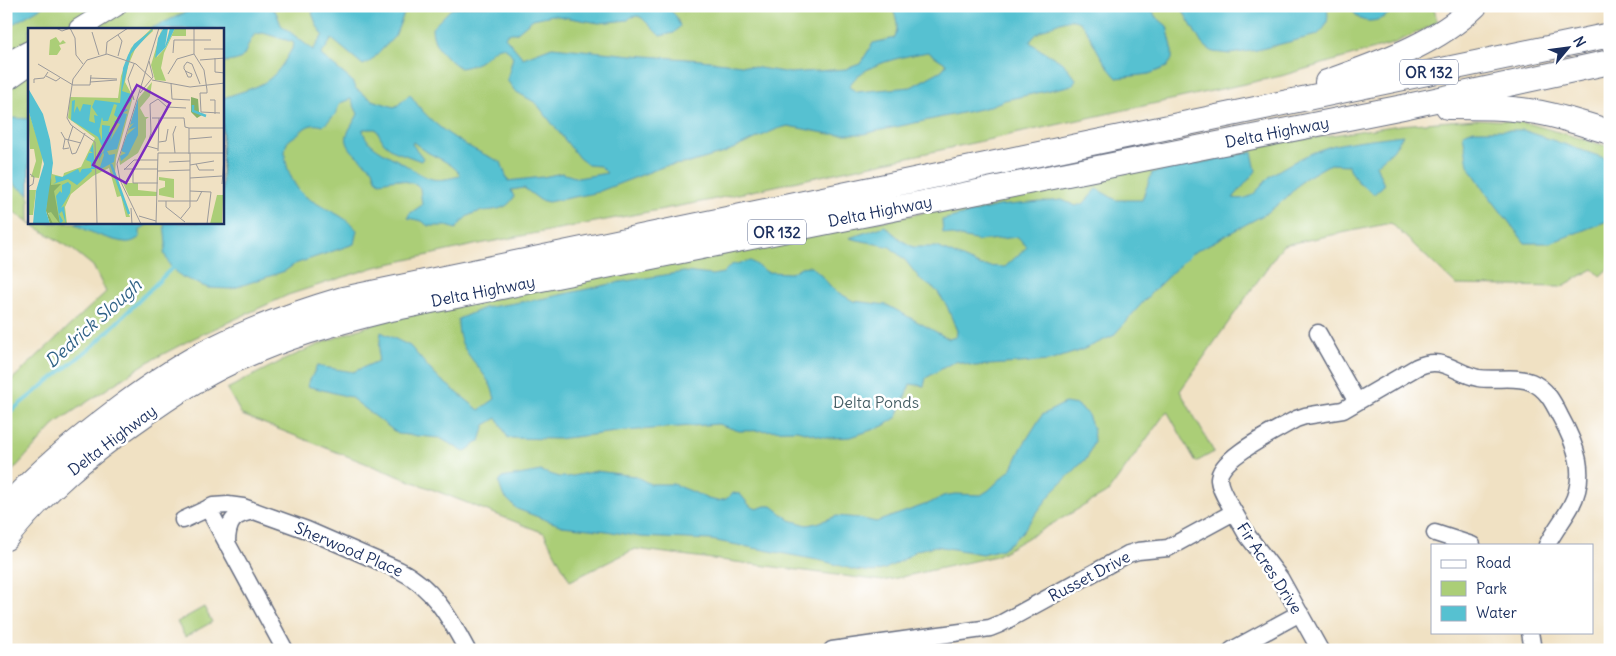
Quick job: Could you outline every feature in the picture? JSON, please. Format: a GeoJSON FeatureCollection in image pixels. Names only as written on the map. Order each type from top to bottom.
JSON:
{"type":"FeatureCollection","features":[{"type":"Feature","properties":{"kind":"highway"},"geometry":{"type":"LineString","coordinates":[[1248,111],[1429,41],[1456,23],[1476,6]]}},
{"type":"Feature","properties":{"kind":"highway","name":"Delta Highway"},"geometry":{"type":"LineString","coordinates":[[6,508],[36,476],[76,442],[166,375],[214,348],[268,324],[306,310],[379,290],[1610,35]]}},
{"type":"Feature","properties":{"kind":"highway","name":"Delta Highway"},"geometry":{"type":"LineString","coordinates":[[6,538],[47,491],[76,465],[156,406],[201,377],[275,343],[316,328],[396,308],[1403,107],[1610,62]]}},
{"type":"Feature","properties":{"kind":"highway"},"geometry":{"type":"LineString","coordinates":[[1403,107],[1514,109],[1557,116],[1610,132]]}},
{"type":"Feature","properties":{"kind":"main road"},"geometry":{"type":"LineString","coordinates":[[80,27],[116,6]]}},
{"type":"Feature","properties":{"kind":"main road"},"geometry":{"type":"LineString","coordinates":[[6,63],[28,52]]}},
{"type":"Feature","properties":{"kind":"main road"},"geometry":{"type":"LineString","coordinates":[[6,80],[28,67]]}},
{"type":"Feature","properties":{"kind":"street"},"geometry":{"type":"LineString","coordinates":[[1318,333],[1357,402]]}},
{"type":"Feature","properties":{"kind":"street"},"geometry":{"type":"LineString","coordinates":[[1234,512],[1223,492],[1219,479],[1221,470],[1230,460],[1300,417],[1337,412],[1417,367],[1430,362],[1442,363],[1476,377],[1492,379],[1515,378],[1532,382],[1540,387],[1553,402],[1578,452],[1580,470],[1575,497],[1548,544]]}},
{"type":"Feature","properties":{"kind":"street","name":"Sherwood Place"},"geometry":{"type":"LineString","coordinates":[[184,520],[208,508],[228,505],[254,511],[307,530],[406,573],[421,584],[444,610],[467,650]]}},
{"type":"Feature","properties":{"kind":"street"},"geometry":{"type":"LineString","coordinates":[[208,508],[285,650]]}},
{"type":"Feature","properties":{"kind":"street"},"geometry":{"type":"LineString","coordinates":[[227,544],[228,531],[232,520],[243,513],[254,511]]}},
{"type":"Feature","properties":{"kind":"street","name":"Fir Acres Drive"},"geometry":{"type":"LineString","coordinates":[[1234,512],[1247,535],[1280,578],[1320,650]]}},
{"type":"Feature","properties":{"kind":"street","name":"Russet Drive"},"geometry":{"type":"LineString","coordinates":[[832,650],[990,628],[1128,554],[1138,550],[1168,548],[1234,512]]}},
{"type":"Feature","properties":{"kind":"street"},"geometry":{"type":"LineString","coordinates":[[1436,533],[1469,544]]}},
{"type":"Feature","properties":{"kind":"street"},"geometry":{"type":"LineString","coordinates":[[1232,650],[1300,613]]}},
{"type":"Feature","properties":{"kind":"street"},"geometry":{"type":"LineString","coordinates":[[1530,634],[1533,650]]}},
{"type":"Feature","properties":{"kind":"green space"},"geometry":{"type":"Polygon","coordinates":[[[6,6],[1433,6],[1438,23],[1392,44],[1281,76],[706,201],[474,245],[375,267],[288,295],[194,338],[146,363],[57,422],[6,478],[6,385],[106,292],[93,266],[72,249],[31,224],[224,224],[224,28],[28,28],[28,221],[6,207],[6,6]]]}},
{"type":"Feature","properties":{"kind":"green space","name":"Delta Ponds"},"geometry":{"type":"Polygon","coordinates":[[[1475,119],[1531,124],[1610,147],[1610,267],[1600,276],[1593,269],[1561,287],[1456,285],[1391,223],[1283,245],[1180,391],[1214,452],[1196,462],[1167,411],[1108,492],[996,556],[883,581],[635,549],[570,581],[544,533],[242,415],[227,389],[305,350],[387,320],[1257,146],[1400,125],[1475,119]]]}},
{"type":"Feature","properties":{"kind":"green space"},"geometry":{"type":"Polygon","coordinates":[[[204,607],[212,622],[185,637],[177,622],[204,607]]]}},
{"type":"Feature","properties":{"kind":"water"},"geometry":{"type":"Polygon","coordinates":[[[6,6],[44,6],[6,28],[6,6]]]}},
{"type":"Feature","properties":{"kind":"water"},"geometry":{"type":"Polygon","coordinates":[[[199,6],[269,6],[276,12],[281,25],[313,50],[323,35],[312,13],[317,6],[407,6],[395,36],[371,61],[363,65],[332,39],[321,55],[351,80],[356,89],[372,100],[394,107],[410,94],[418,106],[450,135],[475,150],[501,162],[508,181],[562,173],[578,178],[607,173],[600,166],[588,165],[579,158],[536,103],[515,91],[507,80],[513,57],[504,48],[496,48],[479,62],[460,68],[445,55],[437,46],[432,28],[451,9],[472,6],[666,6],[676,16],[680,26],[674,33],[660,36],[638,16],[631,17],[628,20],[599,23],[552,15],[533,19],[516,33],[508,33],[505,37],[523,58],[552,47],[701,60],[790,73],[846,69],[860,64],[873,43],[895,38],[897,22],[891,6],[1151,6],[1155,16],[1167,26],[1172,47],[1172,59],[1167,67],[1149,74],[1117,78],[1105,63],[1087,31],[1079,22],[1068,20],[1060,22],[1042,30],[1030,42],[1058,60],[1069,70],[1076,79],[1073,85],[1005,100],[985,108],[863,134],[830,134],[788,126],[777,129],[724,153],[689,163],[665,166],[595,193],[548,202],[540,200],[524,188],[511,190],[514,197],[510,203],[500,208],[470,215],[456,229],[447,226],[428,226],[422,221],[408,218],[409,214],[422,205],[420,188],[416,184],[396,179],[380,182],[376,179],[373,169],[351,150],[348,145],[347,135],[358,114],[351,99],[340,103],[335,115],[323,126],[307,126],[289,140],[285,149],[285,156],[289,172],[300,192],[345,219],[357,230],[354,244],[295,264],[285,271],[231,289],[208,288],[182,277],[170,266],[164,253],[166,244],[164,224],[224,224],[224,98],[266,82],[279,69],[294,45],[293,42],[263,33],[255,34],[242,57],[224,62],[224,28],[152,28],[199,6]],[[928,52],[896,59],[862,72],[849,87],[857,92],[911,87],[942,70],[947,64],[928,52]],[[363,129],[364,135],[372,145],[429,178],[437,180],[460,176],[451,165],[413,142],[412,144],[423,158],[421,161],[394,151],[384,143],[376,129],[363,129]]]}},
{"type":"Feature","properties":{"kind":"water"},"geometry":{"type":"Polygon","coordinates":[[[1180,6],[1327,6],[1328,19],[1326,26],[1317,35],[1257,50],[1230,54],[1213,52],[1202,44],[1180,6]]]}},
{"type":"Feature","properties":{"kind":"water"},"geometry":{"type":"Polygon","coordinates":[[[1349,6],[1395,6],[1385,17],[1365,21],[1360,19],[1349,6]]]}},
{"type":"Feature","properties":{"kind":"water"},"geometry":{"type":"Polygon","coordinates":[[[6,116],[28,119],[28,193],[16,186],[6,172],[6,116]]]}},
{"type":"Feature","properties":{"kind":"water"},"geometry":{"type":"Polygon","coordinates":[[[1474,130],[1523,130],[1610,160],[1610,220],[1550,243],[1525,243],[1485,191],[1468,165],[1463,134],[1474,130]]]}},
{"type":"Feature","properties":{"kind":"water"},"geometry":{"type":"Polygon","coordinates":[[[1403,135],[1393,150],[1376,165],[1384,185],[1374,194],[1357,181],[1348,165],[1330,164],[1304,179],[1286,198],[1267,213],[1191,254],[1152,292],[1113,336],[1082,350],[1049,361],[974,366],[955,361],[926,378],[924,386],[910,384],[897,417],[883,426],[851,437],[828,438],[797,430],[739,431],[718,424],[625,431],[557,439],[508,438],[497,418],[485,425],[480,441],[464,452],[440,438],[398,434],[350,397],[307,386],[317,366],[353,372],[378,361],[381,332],[410,346],[435,375],[479,410],[495,399],[483,373],[463,346],[458,330],[458,319],[484,308],[546,298],[620,282],[684,272],[712,275],[723,273],[731,265],[751,261],[767,272],[791,273],[801,267],[809,266],[816,270],[834,290],[853,301],[887,305],[949,339],[956,337],[957,331],[947,306],[937,291],[920,279],[905,260],[890,247],[849,238],[885,226],[901,240],[913,247],[937,247],[981,266],[1005,267],[1027,247],[1018,237],[979,241],[943,233],[942,220],[998,206],[1062,200],[1076,206],[1084,203],[1097,189],[1116,200],[1142,200],[1152,173],[1252,152],[1256,171],[1233,198],[1241,199],[1253,194],[1276,172],[1320,150],[1344,143],[1403,135]]]}},
{"type":"Feature","properties":{"kind":"water"},"geometry":{"type":"Polygon","coordinates":[[[76,224],[148,224],[140,230],[140,237],[127,242],[113,240],[76,224]]]}},
{"type":"Feature","properties":{"kind":"water"},"geometry":{"type":"Polygon","coordinates":[[[1065,403],[1077,405],[1087,413],[1093,428],[1094,441],[1087,458],[1054,490],[1023,531],[1013,541],[1002,549],[982,554],[936,546],[917,550],[903,560],[875,572],[855,570],[823,561],[711,540],[640,537],[562,526],[517,509],[503,495],[499,483],[502,478],[541,471],[559,477],[568,477],[596,471],[635,476],[650,484],[673,484],[708,499],[718,501],[726,499],[733,493],[740,494],[750,506],[757,509],[772,506],[790,520],[807,525],[837,516],[876,522],[930,503],[943,496],[955,494],[981,495],[989,490],[1012,468],[1022,447],[1042,415],[1065,403]]]}},
{"type":"Feature","properties":{"kind":"waterway","name":"Dedrick Slough"},"geometry":{"type":"LineString","coordinates":[[6,415],[93,346],[172,268]]}}]}
